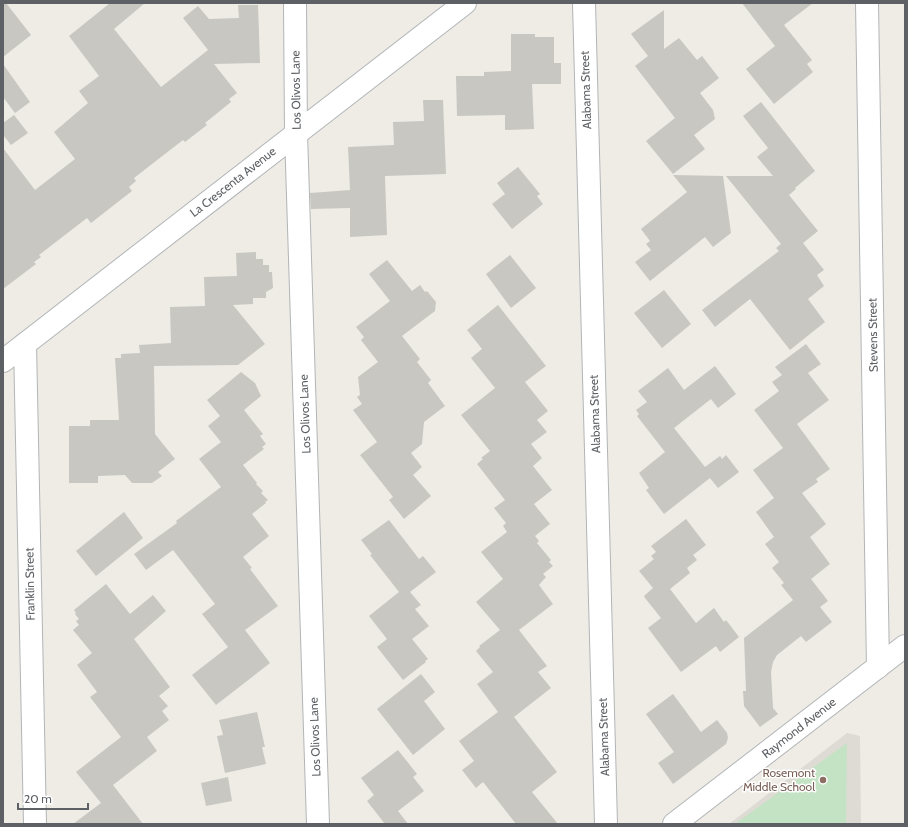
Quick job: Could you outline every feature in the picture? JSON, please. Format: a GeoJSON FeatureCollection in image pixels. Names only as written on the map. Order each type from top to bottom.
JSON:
{"type":"FeatureCollection","features":[{"type":"Feature","properties":{"kind":"street","name":"Los Olivos Lane"},"geometry":{"type":"LineString","coordinates":[[295,3],[296,133],[318,824]]}},
{"type":"Feature","properties":{"kind":"street","name":"La Crescenta Avenue"},"geometry":{"type":"LineString","coordinates":[[3,361],[465,3]]}},
{"type":"Feature","properties":{"kind":"street","name":"Alabama Street"},"geometry":{"type":"LineString","coordinates":[[584,3],[606,824]]}},
{"type":"Feature","properties":{"kind":"street","name":"Stevens Street"},"geometry":{"type":"LineString","coordinates":[[867,3],[878,667]]}},
{"type":"Feature","properties":{"kind":"street","name":"Franklin Street"},"geometry":{"type":"LineString","coordinates":[[25,344],[35,824]]}},
{"type":"Feature","properties":{"kind":"street","name":"Raymond Avenue"},"geometry":{"type":"LineString","coordinates":[[674,824],[905,646]]}},
{"type":"Feature","properties":{"kind":"shaded area","name":"Rosemont Middle School"},"geometry":{"type":"Polygon","coordinates":[[[847,733],[860,736],[861,824],[729,824],[847,733]]]}},
{"type":"Feature","properties":{"kind":"green space","name":"Rosemont Middle School"},"geometry":{"type":"Polygon","coordinates":[[[847,743],[846,824],[735,824],[847,743]]]}},
{"type":"Feature","properties":{"kind":"building"},"geometry":{"type":"Polygon","coordinates":[[[3,3],[6,3],[31,35],[3,57],[3,3]]]}},
{"type":"Feature","properties":{"kind":"building"},"geometry":{"type":"Polygon","coordinates":[[[110,3],[145,3],[114,29],[161,87],[208,50],[183,18],[198,6],[209,19],[239,18],[238,5],[258,5],[260,63],[214,64],[237,93],[229,99],[231,102],[205,123],[207,125],[185,142],[183,140],[134,178],[136,181],[129,187],[132,191],[91,223],[87,218],[39,255],[41,257],[34,262],[36,264],[3,289],[3,148],[35,190],[75,159],[54,132],[88,103],[79,91],[99,76],[69,36],[110,3]]]}},
{"type":"Feature","properties":{"kind":"building"},"geometry":{"type":"Polygon","coordinates":[[[742,3],[813,3],[784,25],[812,60],[807,64],[813,72],[774,104],[746,69],[775,46],[742,3]]]}},
{"type":"Feature","properties":{"kind":"building"},"geometry":{"type":"Polygon","coordinates":[[[664,10],[664,49],[679,38],[697,60],[702,56],[719,78],[700,93],[713,110],[715,119],[694,135],[705,149],[673,174],[646,141],[675,118],[635,66],[648,56],[631,34],[664,10]]]}},
{"type":"Feature","properties":{"kind":"building"},"geometry":{"type":"Polygon","coordinates":[[[511,34],[535,34],[535,37],[554,37],[554,63],[561,63],[561,84],[532,84],[534,129],[505,130],[505,115],[457,116],[456,76],[484,76],[484,72],[511,71],[511,34]]]}},
{"type":"Feature","properties":{"kind":"building"},"geometry":{"type":"Polygon","coordinates":[[[3,64],[30,102],[15,113],[3,97],[3,64]]]}},
{"type":"Feature","properties":{"kind":"building"},"geometry":{"type":"Polygon","coordinates":[[[423,100],[443,100],[446,174],[385,176],[387,235],[350,237],[350,208],[311,209],[310,193],[350,190],[348,147],[394,145],[393,122],[424,121],[423,100]]]}},
{"type":"Feature","properties":{"kind":"building"},"geometry":{"type":"Polygon","coordinates":[[[761,102],[815,171],[789,195],[818,231],[803,243],[824,270],[817,275],[824,286],[808,299],[825,322],[790,350],[750,299],[715,327],[702,310],[779,251],[776,248],[781,244],[726,176],[773,176],[757,157],[768,148],[743,116],[761,102]]]}},
{"type":"Feature","properties":{"kind":"building"},"geometry":{"type":"Polygon","coordinates":[[[14,115],[28,133],[11,145],[3,135],[3,123],[14,115]]]}},
{"type":"Feature","properties":{"kind":"building"},"geometry":{"type":"Polygon","coordinates":[[[518,167],[540,194],[537,196],[543,204],[512,229],[492,204],[505,194],[497,183],[518,167]]]}},
{"type":"Feature","properties":{"kind":"building"},"geometry":{"type":"Polygon","coordinates":[[[673,175],[723,176],[731,233],[713,247],[705,237],[650,281],[635,262],[651,250],[646,244],[650,241],[641,229],[687,192],[673,175]]]}},
{"type":"Feature","properties":{"kind":"building"},"geometry":{"type":"Polygon","coordinates":[[[256,252],[256,259],[263,259],[263,265],[269,265],[269,272],[272,272],[273,288],[266,292],[266,298],[253,298],[253,304],[233,305],[265,344],[238,365],[154,366],[155,434],[175,459],[158,472],[162,476],[152,483],[132,483],[125,475],[98,476],[98,483],[69,483],[69,426],[90,426],[90,420],[119,420],[115,358],[121,358],[121,354],[140,353],[139,345],[171,343],[170,307],[205,306],[204,277],[237,276],[236,253],[256,252]]]}},
{"type":"Feature","properties":{"kind":"building"},"geometry":{"type":"Polygon","coordinates":[[[510,255],[536,288],[511,308],[486,274],[510,255]]]}},
{"type":"Feature","properties":{"kind":"building"},"geometry":{"type":"Polygon","coordinates":[[[387,260],[412,291],[420,285],[436,302],[435,311],[402,336],[420,359],[417,362],[431,380],[428,383],[445,406],[424,422],[422,444],[411,453],[422,467],[413,475],[431,496],[404,519],[389,500],[393,497],[360,455],[377,442],[353,410],[362,404],[357,397],[360,395],[358,377],[378,362],[361,340],[364,337],[356,327],[390,301],[369,274],[387,260]]]}},
{"type":"Feature","properties":{"kind":"building"},"geometry":{"type":"Polygon","coordinates":[[[664,290],[691,324],[662,348],[634,313],[664,290]]]}},
{"type":"Feature","properties":{"kind":"building"},"geometry":{"type":"Polygon","coordinates":[[[498,305],[546,366],[525,382],[548,411],[537,420],[547,432],[531,444],[542,458],[533,466],[552,490],[534,504],[550,524],[535,536],[539,541],[537,543],[551,560],[549,562],[553,566],[543,574],[546,577],[539,585],[553,604],[519,630],[547,666],[538,672],[551,688],[514,717],[557,772],[532,792],[558,824],[516,824],[483,782],[476,788],[462,770],[474,761],[459,741],[498,712],[477,684],[493,672],[476,651],[480,647],[479,646],[500,630],[476,602],[503,579],[481,552],[507,532],[503,526],[506,523],[494,508],[505,500],[477,464],[483,459],[481,458],[490,451],[461,415],[495,388],[471,358],[482,349],[467,330],[498,305]]]}},
{"type":"Feature","properties":{"kind":"building"},"geometry":{"type":"Polygon","coordinates":[[[806,344],[821,364],[808,373],[829,400],[797,424],[830,469],[816,479],[818,482],[802,493],[826,524],[810,537],[830,564],[811,579],[828,601],[820,607],[832,622],[806,642],[801,636],[777,655],[773,662],[771,672],[773,708],[778,714],[760,727],[744,706],[743,691],[746,691],[744,638],[793,600],[781,585],[784,583],[772,568],[779,562],[765,544],[774,537],[756,512],[774,498],[753,470],[783,448],[754,410],[779,391],[772,382],[782,375],[775,367],[806,344]]]}},
{"type":"Feature","properties":{"kind":"building"},"geometry":{"type":"Polygon","coordinates":[[[715,366],[736,394],[718,408],[711,399],[674,428],[705,467],[720,456],[722,459],[726,455],[739,472],[718,488],[710,478],[664,514],[646,490],[649,488],[639,473],[665,452],[637,416],[639,414],[636,410],[647,402],[638,391],[668,368],[684,390],[715,366]]]}},
{"type":"Feature","properties":{"kind":"building"},"geometry":{"type":"Polygon","coordinates":[[[241,372],[255,383],[261,396],[244,410],[263,434],[260,436],[266,444],[262,447],[264,449],[243,465],[257,483],[256,484],[263,491],[261,493],[268,500],[252,514],[269,536],[243,557],[252,568],[250,569],[278,606],[245,630],[270,663],[216,705],[192,675],[228,647],[202,614],[215,604],[173,550],[146,570],[134,554],[177,523],[176,521],[221,487],[199,459],[221,442],[208,426],[220,416],[207,400],[241,372]]]}},
{"type":"Feature","properties":{"kind":"building"},"geometry":{"type":"Polygon","coordinates":[[[124,512],[143,538],[96,576],[76,551],[124,512]]]}},
{"type":"Feature","properties":{"kind":"building"},"geometry":{"type":"Polygon","coordinates":[[[686,519],[706,545],[693,555],[697,560],[687,568],[690,573],[670,589],[696,623],[714,608],[724,622],[726,620],[739,637],[720,652],[716,646],[681,672],[648,628],[661,618],[644,596],[653,588],[639,571],[654,559],[651,556],[656,552],[651,546],[686,519]]]}},
{"type":"Feature","properties":{"kind":"building"},"geometry":{"type":"Polygon","coordinates":[[[389,520],[419,559],[423,556],[436,572],[410,592],[421,605],[415,609],[429,626],[412,639],[428,659],[403,680],[377,647],[387,639],[369,616],[399,592],[370,555],[372,554],[361,540],[389,520]]]}},
{"type":"Feature","properties":{"kind":"building"},"geometry":{"type":"Polygon","coordinates":[[[106,584],[130,614],[153,595],[166,611],[134,639],[170,687],[159,696],[168,706],[162,711],[169,720],[147,737],[157,751],[113,785],[143,824],[73,824],[101,803],[76,772],[121,737],[90,697],[97,692],[77,665],[92,653],[73,630],[79,625],[76,621],[79,619],[74,610],[106,584]]]}},
{"type":"Feature","properties":{"kind":"building"},"geometry":{"type":"Polygon","coordinates":[[[421,674],[435,692],[424,701],[445,729],[413,755],[377,709],[421,674]]]}},
{"type":"Feature","properties":{"kind":"building"},"geometry":{"type":"Polygon","coordinates":[[[673,694],[701,732],[717,720],[727,733],[728,738],[726,744],[673,784],[658,763],[674,752],[646,714],[673,694]]]}},
{"type":"Feature","properties":{"kind":"building"},"geometry":{"type":"Polygon","coordinates":[[[257,712],[265,747],[262,747],[266,764],[225,773],[217,736],[223,735],[219,720],[257,712]]]}},
{"type":"Feature","properties":{"kind":"building"},"geometry":{"type":"Polygon","coordinates":[[[398,750],[417,774],[413,777],[424,791],[398,811],[408,824],[385,824],[367,801],[374,795],[361,778],[398,750]]]}},
{"type":"Feature","properties":{"kind":"building"},"geometry":{"type":"Polygon","coordinates":[[[228,777],[232,801],[206,806],[201,783],[228,777]]]}},
{"type":"Feature","properties":{"kind":"place","name":"Rosemont Middle School"},"geometry":{"type":"Point","coordinates":[823,780]}}]}
